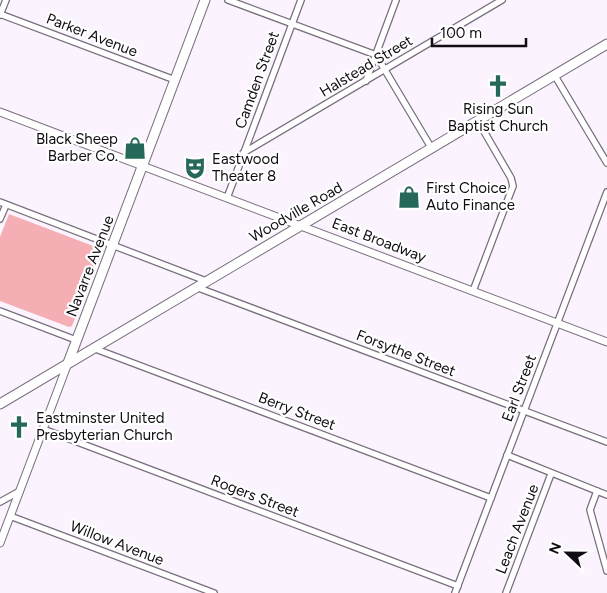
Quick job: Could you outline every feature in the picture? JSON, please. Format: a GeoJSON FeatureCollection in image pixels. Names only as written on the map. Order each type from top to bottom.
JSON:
{"type":"FeatureCollection","features":[{"type":"Feature","properties":{"kind":"main road","name":"Navarre Avenue"},"geometry":{"type":"LineString","coordinates":[[68,363],[205,0]]}},
{"type":"Feature","properties":{"kind":"main road","name":"Woodville Road"},"geometry":{"type":"LineString","coordinates":[[0,404],[607,44]]}},
{"type":"Feature","properties":{"kind":"street"},"geometry":{"type":"LineString","coordinates":[[0,15],[6,0]]}},
{"type":"Feature","properties":{"kind":"street"},"geometry":{"type":"LineString","coordinates":[[228,0],[376,55],[432,149]]}},
{"type":"Feature","properties":{"kind":"street","name":"Camden Street"},"geometry":{"type":"LineString","coordinates":[[227,198],[300,0]]}},
{"type":"Feature","properties":{"kind":"street"},"geometry":{"type":"LineString","coordinates":[[366,81],[396,0]]}},
{"type":"Feature","properties":{"kind":"street"},"geometry":{"type":"LineString","coordinates":[[489,8],[492,0]]}},
{"type":"Feature","properties":{"kind":"street","name":"Halstead Street"},"geometry":{"type":"LineString","coordinates":[[243,153],[502,0]]}},
{"type":"Feature","properties":{"kind":"street","name":"Parker Avenue"},"geometry":{"type":"LineString","coordinates":[[0,15],[175,80]]}},
{"type":"Feature","properties":{"kind":"street"},"geometry":{"type":"LineString","coordinates":[[555,76],[607,163]]}},
{"type":"Feature","properties":{"kind":"street","name":"East Broadway"},"geometry":{"type":"LineString","coordinates":[[0,112],[607,342]]}},
{"type":"Feature","properties":{"kind":"street"},"geometry":{"type":"LineString","coordinates":[[473,291],[513,186],[512,178],[478,121]]}},
{"type":"Feature","properties":{"kind":"street","name":"Earl Street"},"geometry":{"type":"LineString","coordinates":[[455,593],[607,192]]}},
{"type":"Feature","properties":{"kind":"street"},"geometry":{"type":"LineString","coordinates":[[0,219],[3,204],[206,281]]}},
{"type":"Feature","properties":{"kind":"street","name":"Forsythe Street"},"geometry":{"type":"LineString","coordinates":[[196,287],[607,442]]}},
{"type":"Feature","properties":{"kind":"street"},"geometry":{"type":"LineString","coordinates":[[0,311],[76,340]]}},
{"type":"Feature","properties":{"kind":"street","name":"Berry Street"},"geometry":{"type":"LineString","coordinates":[[93,348],[491,498]]}},
{"type":"Feature","properties":{"kind":"street","name":"Navarre Avenue"},"geometry":{"type":"LineString","coordinates":[[0,543],[68,363]]}},
{"type":"Feature","properties":{"kind":"street","name":"Rogers Street"},"geometry":{"type":"LineString","coordinates":[[43,429],[458,586]]}},
{"type":"Feature","properties":{"kind":"street"},"geometry":{"type":"LineString","coordinates":[[507,455],[607,495]]}},
{"type":"Feature","properties":{"kind":"street","name":"Leach Avenue"},"geometry":{"type":"LineString","coordinates":[[506,593],[551,474]]}},
{"type":"Feature","properties":{"kind":"street"},"geometry":{"type":"LineString","coordinates":[[0,502],[20,491]]}},
{"type":"Feature","properties":{"kind":"street"},"geometry":{"type":"LineString","coordinates":[[597,491],[590,510],[607,571]]}},
{"type":"Feature","properties":{"kind":"street","name":"Willow Avenue"},"geometry":{"type":"LineString","coordinates":[[10,516],[214,593]]}},
{"type":"Feature","properties":{"kind":"shaded area"},"geometry":{"type":"Polygon","coordinates":[[[9,214],[101,249],[72,326],[69,327],[0,301],[0,237],[9,214]]]}},
{"type":"Feature","properties":{"kind":"place","name":"Rising Sun Baptist Church"},"geometry":{"type":"Point","coordinates":[498,86]}},
{"type":"Feature","properties":{"kind":"place","name":"Black Sheep Barber Co."},"geometry":{"type":"Point","coordinates":[135,148]}},
{"type":"Feature","properties":{"kind":"place","name":"Eastwood Theater 8"},"geometry":{"type":"Point","coordinates":[195,168]}},
{"type":"Feature","properties":{"kind":"place","name":"First Choice Auto Finance"},"geometry":{"type":"Point","coordinates":[409,197]}},
{"type":"Feature","properties":{"kind":"place","name":"Eastminster United Presbyterian Church"},"geometry":{"type":"Point","coordinates":[19,427]}}]}
